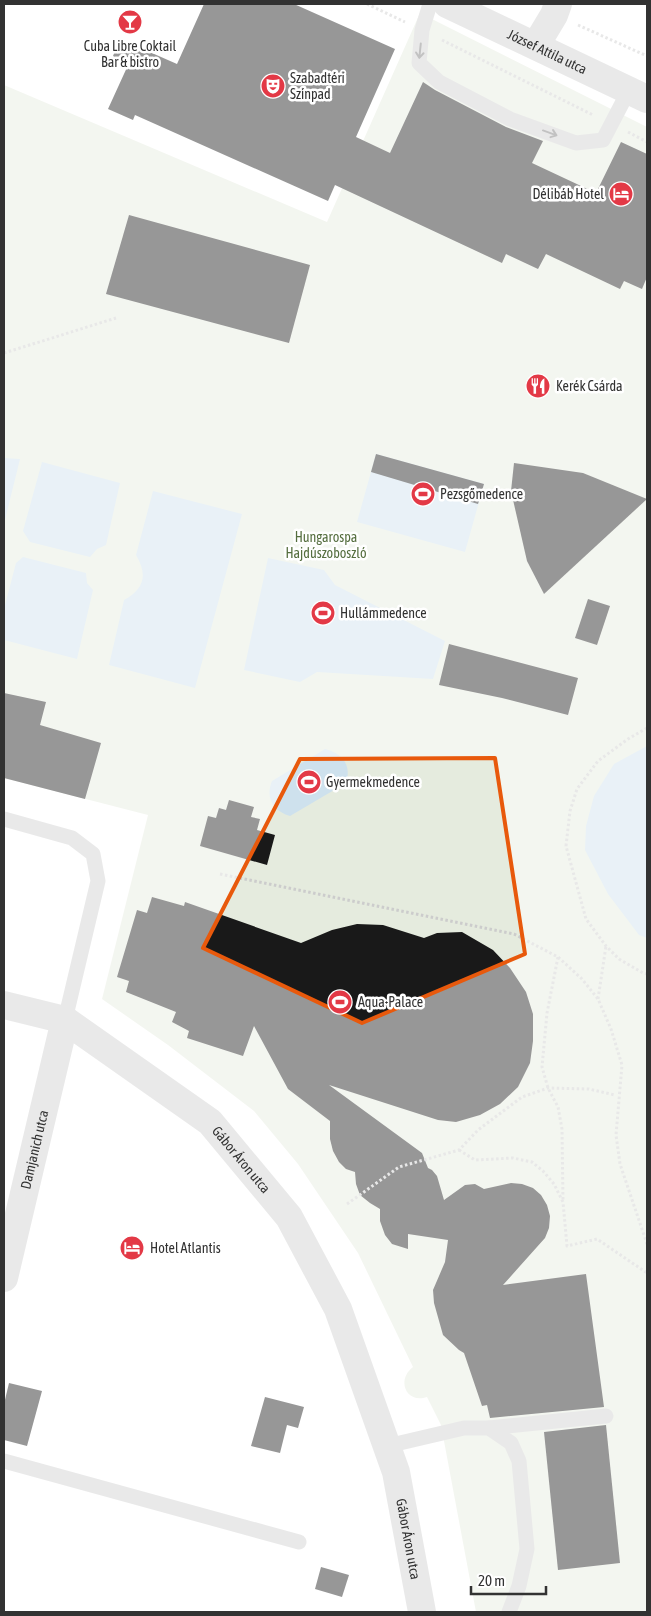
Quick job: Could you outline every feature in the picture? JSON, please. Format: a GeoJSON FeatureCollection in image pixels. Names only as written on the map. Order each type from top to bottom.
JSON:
{"type":"FeatureCollection","features":[{"type":"Feature","properties":{"kind":"street","name":"József Attila utca"},"geometry":{"type":"LineString","coordinates":[[447,4],[638,94]]}},
{"type":"Feature","properties":{"kind":"street"},"geometry":{"type":"LineString","coordinates":[[536,46],[556,9]]}},
{"type":"Feature","properties":{"kind":"street"},"geometry":{"type":"LineString","coordinates":[[4,1005],[65,1020]]}},
{"type":"Feature","properties":{"kind":"street","name":"Damjanich utca"},"geometry":{"type":"LineString","coordinates":[[4,1278],[65,1020]]}},
{"type":"Feature","properties":{"kind":"street","name":"Gábor Áron utca"},"geometry":{"type":"LineString","coordinates":[[65,1020],[210,1122],[289,1218],[338,1309],[396,1472],[422,1612]]}},
{"type":"Feature","properties":{"kind":"lane"},"geometry":{"type":"LineString","coordinates":[[430,4],[422,30],[419,63],[439,82],[510,118],[576,143],[602,140],[611,124],[638,94]]}},
{"type":"Feature","properties":{"kind":"lane"},"geometry":{"type":"LineString","coordinates":[[4,819],[72,838],[93,854],[98,881],[65,1020]]}},
{"type":"Feature","properties":{"kind":"lane"},"geometry":{"type":"LineString","coordinates":[[386,1446],[464,1428],[489,1428],[606,1416]]}},
{"type":"Feature","properties":{"kind":"lane"},"geometry":{"type":"LineString","coordinates":[[489,1428],[511,1443],[519,1461],[527,1549],[519,1586],[509,1612]]}},
{"type":"Feature","properties":{"kind":"lane"},"geometry":{"type":"LineString","coordinates":[[4,1460],[299,1542]]}},
{"type":"Feature","properties":{"kind":"path"},"geometry":{"type":"LineString","coordinates":[[367,4],[647,142]]}},
{"type":"Feature","properties":{"kind":"path"},"geometry":{"type":"LineString","coordinates":[[556,9],[647,56]]}},
{"type":"Feature","properties":{"kind":"path"},"geometry":{"type":"LineString","coordinates":[[4,353],[116,318]]}},
{"type":"Feature","properties":{"kind":"path"},"geometry":{"type":"LineString","coordinates":[[647,728],[598,761],[577,789],[570,811],[566,846],[586,919],[606,946],[620,959],[647,974]]}},
{"type":"Feature","properties":{"kind":"path"},"geometry":{"type":"LineString","coordinates":[[220,874],[514,934],[558,957],[582,979],[598,998],[611,1029],[622,1065],[616,1135],[620,1164],[647,1244]]}},
{"type":"Feature","properties":{"kind":"path"},"geometry":{"type":"LineString","coordinates":[[598,998],[606,946]]}},
{"type":"Feature","properties":{"kind":"path"},"geometry":{"type":"LineString","coordinates":[[558,957],[546,1013],[542,1067],[548,1088],[558,1107],[562,1129],[563,1202],[567,1246],[597,1239],[647,1273]]}},
{"type":"Feature","properties":{"kind":"path"},"geometry":{"type":"LineString","coordinates":[[347,1204],[399,1167],[459,1150],[478,1130],[522,1097],[548,1088],[588,1089],[615,1094]]}},
{"type":"Feature","properties":{"kind":"path"},"geometry":{"type":"LineString","coordinates":[[459,1150],[475,1160],[513,1158],[532,1162],[554,1184],[563,1202]]}},
{"type":"Feature","properties":{"kind":"highlighted area"},"geometry":{"type":"Polygon","coordinates":[[[495,758],[525,954],[362,1023],[203,948],[300,759],[495,758]]]}},
{"type":"Feature","properties":{"kind":"green space","name":"Hungarospa Hajdúszoboszló"},"geometry":{"type":"Polygon","coordinates":[[[420,13],[647,127],[647,1612],[476,1612],[441,1425],[427,1397],[414,1397],[406,1390],[405,1378],[413,1367],[358,1253],[298,1164],[254,1111],[168,1045],[102,999],[148,815],[4,778],[4,85],[327,222],[420,13]]]}},
{"type":"Feature","properties":{"kind":"water","name":"Pezsgőmedence"},"geometry":{"type":"Polygon","coordinates":[[[376,454],[484,484],[465,552],[357,522],[376,454]]]}},
{"type":"Feature","properties":{"kind":"water"},"geometry":{"type":"Polygon","coordinates":[[[4,458],[20,459],[4,524],[4,458]]]}},
{"type":"Feature","properties":{"kind":"water"},"geometry":{"type":"Polygon","coordinates":[[[42,462],[120,483],[106,545],[97,549],[90,557],[30,542],[23,531],[42,462]]]}},
{"type":"Feature","properties":{"kind":"water"},"geometry":{"type":"Polygon","coordinates":[[[153,491],[242,514],[195,688],[109,665],[124,600],[136,591],[142,581],[142,569],[136,555],[153,491]]]}},
{"type":"Feature","properties":{"kind":"water"},"geometry":{"type":"Polygon","coordinates":[[[23,557],[86,573],[87,583],[93,590],[77,659],[4,640],[4,609],[16,563],[23,557]]]}},
{"type":"Feature","properties":{"kind":"water","name":"Hullámmedence"},"geometry":{"type":"Polygon","coordinates":[[[268,558],[324,570],[335,585],[445,641],[433,679],[317,672],[300,682],[244,670],[268,558]]]}},
{"type":"Feature","properties":{"kind":"water"},"geometry":{"type":"Polygon","coordinates":[[[647,746],[647,938],[639,935],[608,894],[585,850],[586,826],[594,796],[614,764],[647,746]]]}},
{"type":"Feature","properties":{"kind":"water","name":"Gyermekmedence"},"geometry":{"type":"Polygon","coordinates":[[[325,749],[336,753],[344,761],[348,771],[346,783],[290,816],[279,811],[270,798],[269,793],[272,781],[325,749]]]}},
{"type":"Feature","properties":{"kind":"building"},"geometry":{"type":"Polygon","coordinates":[[[204,4],[294,4],[395,49],[356,137],[390,153],[423,82],[506,127],[543,141],[532,163],[596,193],[621,142],[647,154],[647,277],[642,289],[624,281],[620,289],[546,254],[538,269],[506,254],[502,263],[335,185],[328,201],[135,115],[133,120],[108,109],[129,63],[113,56],[120,39],[177,64],[204,4]]]}},
{"type":"Feature","properties":{"kind":"building"},"geometry":{"type":"Polygon","coordinates":[[[129,215],[310,265],[289,343],[106,294],[129,215]]]}},
{"type":"Feature","properties":{"kind":"building"},"geometry":{"type":"Polygon","coordinates":[[[376,454],[484,484],[478,504],[371,472],[376,454]]]}},
{"type":"Feature","properties":{"kind":"building"},"geometry":{"type":"Polygon","coordinates":[[[514,463],[583,473],[647,499],[544,594],[527,561],[511,491],[514,463]]]}},
{"type":"Feature","properties":{"kind":"building"},"geometry":{"type":"Polygon","coordinates":[[[588,599],[610,606],[597,645],[575,638],[588,599]]]}},
{"type":"Feature","properties":{"kind":"building"},"geometry":{"type":"Polygon","coordinates":[[[449,644],[578,678],[568,715],[502,698],[439,685],[449,644]]]}},
{"type":"Feature","properties":{"kind":"building"},"geometry":{"type":"Polygon","coordinates":[[[4,693],[46,702],[40,725],[101,743],[85,799],[4,778],[4,693]]]}},
{"type":"Feature","properties":{"kind":"building"},"geometry":{"type":"Polygon","coordinates":[[[229,800],[254,807],[251,817],[260,819],[257,830],[275,835],[267,865],[200,846],[208,816],[216,818],[219,808],[226,810],[229,800]]]}},
{"type":"Feature","properties":{"kind":"building","name":"Aqua-Palace"},"geometry":{"type":"Polygon","coordinates":[[[152,897],[184,906],[185,902],[301,943],[332,930],[357,924],[383,925],[424,938],[437,933],[462,932],[493,950],[510,968],[526,992],[533,1014],[533,1041],[530,1063],[518,1087],[500,1104],[480,1115],[456,1122],[438,1120],[329,1085],[422,1153],[428,1168],[437,1176],[444,1200],[465,1185],[475,1184],[484,1189],[511,1183],[522,1184],[533,1188],[541,1195],[547,1205],[550,1216],[549,1228],[545,1238],[503,1285],[586,1274],[604,1407],[490,1418],[487,1405],[482,1406],[464,1353],[443,1335],[434,1303],[433,1290],[445,1262],[448,1240],[408,1234],[408,1249],[392,1244],[385,1235],[380,1221],[380,1209],[360,1195],[356,1184],[355,1172],[346,1169],[339,1162],[333,1151],[330,1139],[330,1121],[288,1089],[254,1026],[243,1056],[187,1038],[189,1031],[172,1022],[176,1012],[126,992],[129,981],[117,977],[137,910],[147,913],[152,897]]]}},
{"type":"Feature","properties":{"kind":"building"},"geometry":{"type":"Polygon","coordinates":[[[9,1383],[42,1391],[27,1446],[4,1440],[4,1404],[9,1383]]]}},
{"type":"Feature","properties":{"kind":"building"},"geometry":{"type":"Polygon","coordinates":[[[265,1397],[304,1407],[298,1428],[287,1425],[280,1453],[251,1446],[265,1397]]]}},
{"type":"Feature","properties":{"kind":"building"},"geometry":{"type":"Polygon","coordinates":[[[606,1425],[620,1563],[558,1570],[544,1432],[606,1425]]]}},
{"type":"Feature","properties":{"kind":"building"},"geometry":{"type":"Polygon","coordinates":[[[321,1567],[349,1575],[342,1597],[315,1589],[321,1567]]]}},
{"type":"Feature","properties":{"kind":"place","name":"Cuba Libre Coktail Bar & bistro"},"geometry":{"type":"Point","coordinates":[130,22]}},
{"type":"Feature","properties":{"kind":"place","name":"Szabadtéri Színpad"},"geometry":{"type":"Point","coordinates":[273,86]}},
{"type":"Feature","properties":{"kind":"place","name":"Délibáb Hotel"},"geometry":{"type":"Point","coordinates":[621,194]}},
{"type":"Feature","properties":{"kind":"place","name":"Kerék Csárda"},"geometry":{"type":"Point","coordinates":[538,386]}},
{"type":"Feature","properties":{"kind":"place","name":"Pezsgőmedence"},"geometry":{"type":"Point","coordinates":[423,494]}},
{"type":"Feature","properties":{"kind":"place","name":"Hullámmedence"},"geometry":{"type":"Point","coordinates":[323,613]}},
{"type":"Feature","properties":{"kind":"place","name":"Gyermekmedence"},"geometry":{"type":"Point","coordinates":[309,782]}},
{"type":"Feature","properties":{"kind":"place","name":"Aqua-Palace"},"geometry":{"type":"Point","coordinates":[340,1002]}},
{"type":"Feature","properties":{"kind":"place","name":"Hotel Atlantis"},"geometry":{"type":"Point","coordinates":[132,1248]}}]}
